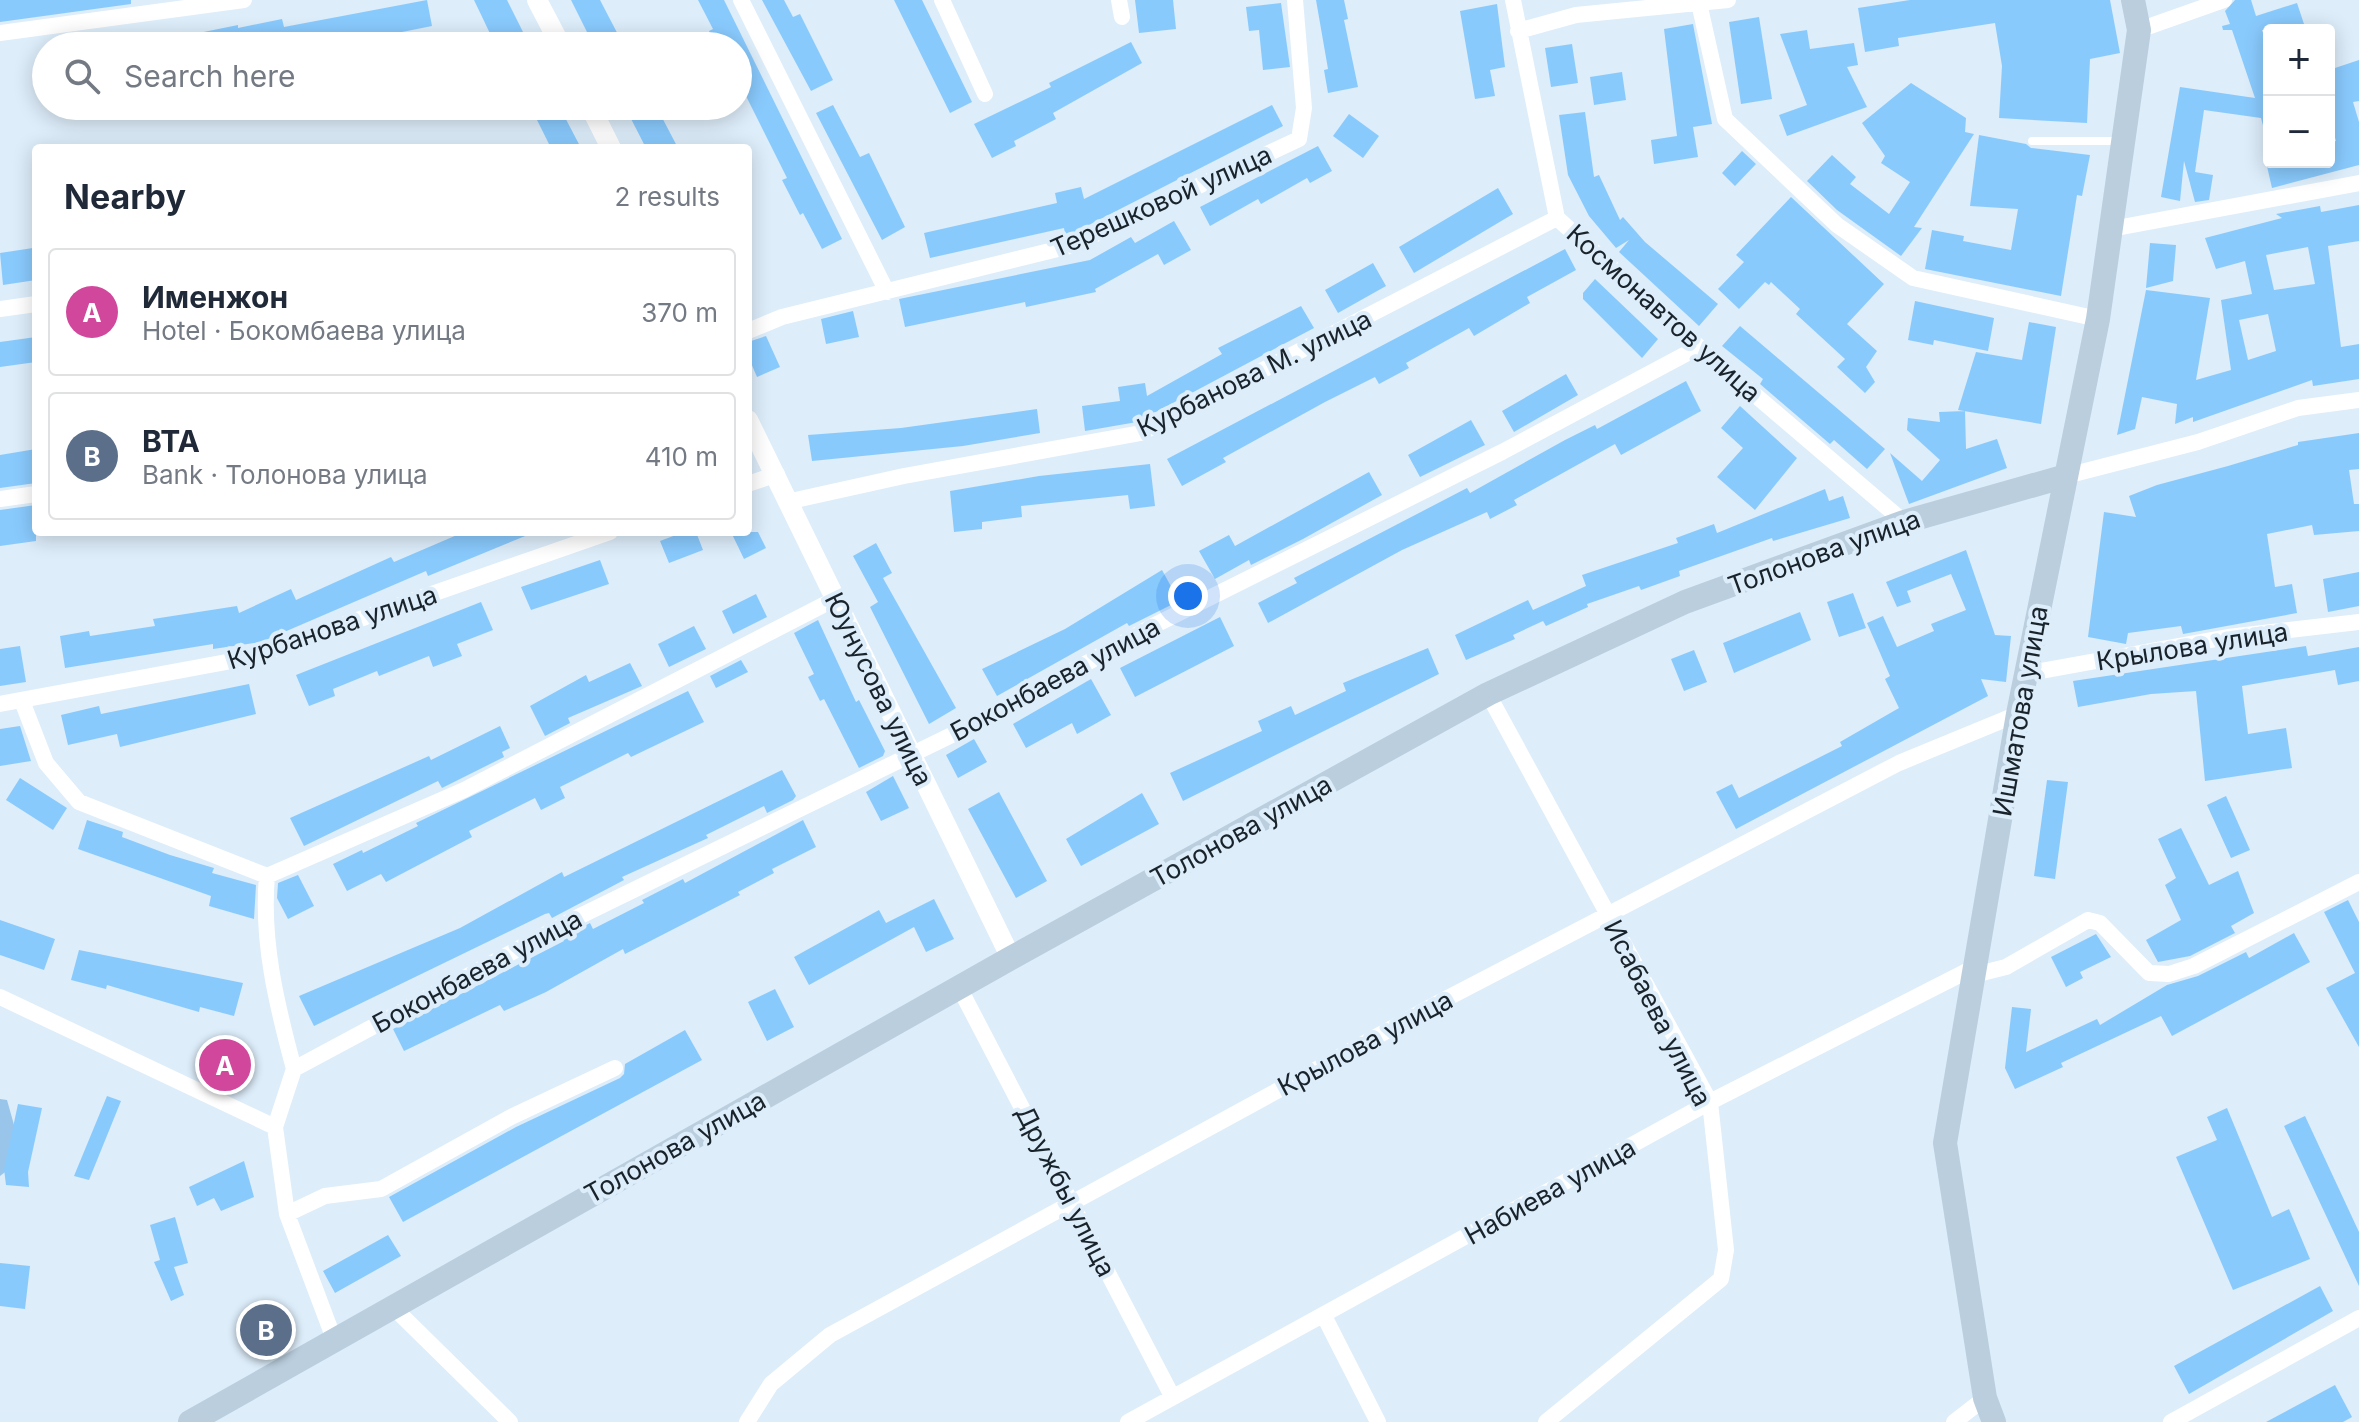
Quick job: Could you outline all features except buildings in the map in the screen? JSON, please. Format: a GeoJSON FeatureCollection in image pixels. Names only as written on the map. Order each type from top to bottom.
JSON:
{"type":"FeatureCollection","features":[{"type":"Feature","properties":{"kind":"main road","name":"Ишматова улица"},"geometry":{"type":"LineString","coordinates":[[1994,1422],[1985,1398],[1945,1143],[2025,674],[2098,319],[2139,30],[2133,0]]}},
{"type":"Feature","properties":{"kind":"main road","name":"Толонова улица"},"geometry":{"type":"LineString","coordinates":[[190,1422],[959,987],[1488,694],[1685,602],[1904,522],[2066,476]]}},
{"type":"Feature","properties":{"kind":"street"},"geometry":{"type":"LineString","coordinates":[[0,33],[244,0]]}},
{"type":"Feature","properties":{"kind":"street"},"geometry":{"type":"LineString","coordinates":[[537,0],[554,32]]}},
{"type":"Feature","properties":{"kind":"street"},"geometry":{"type":"LineString","coordinates":[[741,0],[887,292]]}},
{"type":"Feature","properties":{"kind":"street"},"geometry":{"type":"LineString","coordinates":[[942,0],[985,94]]}},
{"type":"Feature","properties":{"kind":"street","name":"Терешковой улица"},"geometry":{"type":"LineString","coordinates":[[752,329],[782,317],[1070,246],[1299,139],[1304,108],[1295,0]]}},
{"type":"Feature","properties":{"kind":"street","name":"Космонавтов улица"},"geometry":{"type":"LineString","coordinates":[[1513,0],[1557,218],[1699,347],[1904,522]]}},
{"type":"Feature","properties":{"kind":"street"},"geometry":{"type":"LineString","coordinates":[[1518,31],[1576,15],[1728,0]]}},
{"type":"Feature","properties":{"kind":"street"},"geometry":{"type":"LineString","coordinates":[[2139,30],[2224,0]]}},
{"type":"Feature","properties":{"kind":"street"},"geometry":{"type":"LineString","coordinates":[[1699,3],[1725,119],[1837,225],[1913,278],[2098,319]]}},
{"type":"Feature","properties":{"kind":"street"},"geometry":{"type":"LineString","coordinates":[[597,120],[609,144]]}},
{"type":"Feature","properties":{"kind":"street"},"geometry":{"type":"LineString","coordinates":[[2111,229],[2359,183]]}},
{"type":"Feature","properties":{"kind":"street","name":"Курбанова М. улица"},"geometry":{"type":"LineString","coordinates":[[791,501],[1141,433],[1557,218]]}},
{"type":"Feature","properties":{"kind":"street"},"geometry":{"type":"LineString","coordinates":[[0,309],[32,305]]}},
{"type":"Feature","properties":{"kind":"street","name":"Боконбаева улица"},"geometry":{"type":"LineString","coordinates":[[294,1069],[572,920],[1001,711],[1151,627],[1502,452],[1699,347]]}},
{"type":"Feature","properties":{"kind":"street","name":"Толонова улица"},"geometry":{"type":"LineString","coordinates":[[2066,476],[2198,442],[2298,408],[2359,400]]}},
{"type":"Feature","properties":{"kind":"street","name":"Юунусова улица"},"geometry":{"type":"LineString","coordinates":[[752,427],[791,501],[835,599],[1011,958]]}},
{"type":"Feature","properties":{"kind":"street"},"geometry":{"type":"LineString","coordinates":[[752,483],[777,474]]}},
{"type":"Feature","properties":{"kind":"street"},"geometry":{"type":"LineString","coordinates":[[0,499],[32,495]]}},
{"type":"Feature","properties":{"kind":"street","name":"Курбанова улица"},"geometry":{"type":"LineString","coordinates":[[0,704],[248,658],[599,536]]}},
{"type":"Feature","properties":{"kind":"street"},"geometry":{"type":"LineString","coordinates":[[22,701],[46,763],[79,802],[267,876],[464,790],[835,599]]}},
{"type":"Feature","properties":{"kind":"street","name":"Крылова улица"},"geometry":{"type":"LineString","coordinates":[[2025,674],[2228,637],[2359,622]]}},
{"type":"Feature","properties":{"kind":"street","name":"Исабаева улица"},"geometry":{"type":"LineString","coordinates":[[1488,694],[1710,1102],[1726,1250],[1721,1279],[1546,1422]]}},
{"type":"Feature","properties":{"kind":"street","name":"Крылова улица"},"geometry":{"type":"LineString","coordinates":[[747,1422],[771,1384],[830,1335],[1071,1202],[1607,915],[1899,763],[2018,714]]}},
{"type":"Feature","properties":{"kind":"street"},"geometry":{"type":"LineString","coordinates":[[267,876],[267,933],[280,1015],[294,1069],[275,1127],[287,1214],[334,1339]]}},
{"type":"Feature","properties":{"kind":"street","name":"Набиева улица"},"geometry":{"type":"LineString","coordinates":[[1128,1422],[1710,1102],[1975,971],[2006,967],[2088,920],[2100,923],[2149,973],[2169,974],[2194,966],[2359,882]]}},
{"type":"Feature","properties":{"kind":"street","name":"Дружбы улица"},"geometry":{"type":"LineString","coordinates":[[959,987],[1172,1396]]}},
{"type":"Feature","properties":{"kind":"street"},"geometry":{"type":"LineString","coordinates":[[0,997],[275,1127]]}},
{"type":"Feature","properties":{"kind":"street"},"geometry":{"type":"LineString","coordinates":[[287,1214],[325,1196],[381,1189],[511,1117],[615,1068]]}},
{"type":"Feature","properties":{"kind":"street"},"geometry":{"type":"LineString","coordinates":[[392,1306],[510,1422]]}},
{"type":"Feature","properties":{"kind":"street"},"geometry":{"type":"LineString","coordinates":[[1324,1316],[1378,1422]]}},
{"type":"Feature","properties":{"kind":"street"},"geometry":{"type":"LineString","coordinates":[[2171,1422],[2359,1318]]}},
{"type":"Feature","properties":{"kind":"street"},"geometry":{"type":"LineString","coordinates":[[1954,1422],[1985,1398]]}},
{"type":"Feature","properties":{"kind":"lane"},"geometry":{"type":"LineString","coordinates":[[2032,141],[2123,141]]}},
{"type":"Feature","properties":{"kind":"shaded area"},"geometry":{"type":"Polygon","coordinates":[[[0,1099],[7,1100],[14,1125],[13,1166],[0,1176],[0,1099]]]}},
{"type":"Feature","properties":{"kind":"place","name":"Именжон"},"geometry":{"type":"Point","coordinates":[225,1065]}},
{"type":"Feature","properties":{"kind":"place","name":"BTA"},"geometry":{"type":"Point","coordinates":[266,1330]}}]}
